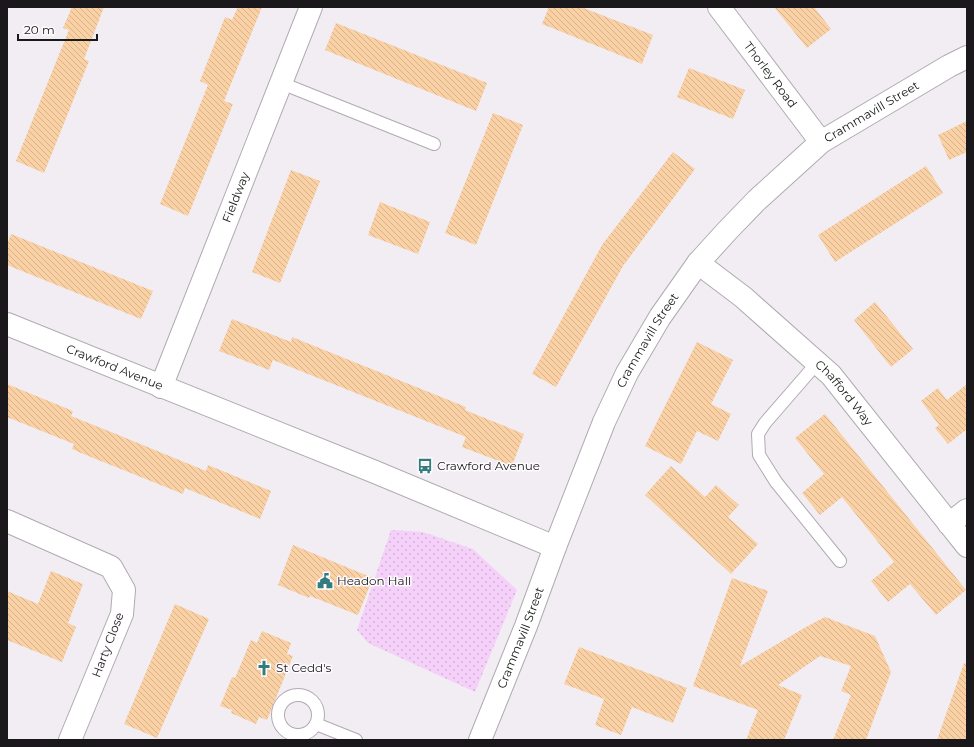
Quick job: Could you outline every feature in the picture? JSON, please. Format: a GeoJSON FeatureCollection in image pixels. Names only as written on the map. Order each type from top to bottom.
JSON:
{"type":"FeatureCollection","features":[{"type":"Feature","properties":{"kind":"street","name":"Fieldway"},"geometry":{"type":"LineString","coordinates":[[161,387],[312,7]]}},
{"type":"Feature","properties":{"kind":"street","name":"Thorley Road"},"geometry":{"type":"LineString","coordinates":[[719,7],[821,142]]}},
{"type":"Feature","properties":{"kind":"street","name":"Crammavill Street"},"geometry":{"type":"LineString","coordinates":[[480,740],[526,626],[604,422],[627,373],[660,317],[698,263],[757,200],[821,142],[949,66],[967,58]]}},
{"type":"Feature","properties":{"kind":"street","name":"Chafford Way"},"geometry":{"type":"LineString","coordinates":[[698,263],[743,296],[831,375],[967,546]]}},
{"type":"Feature","properties":{"kind":"street","name":"Crawford Avenue"},"geometry":{"type":"LineString","coordinates":[[7,324],[375,472],[555,547]]}},
{"type":"Feature","properties":{"kind":"street"},"geometry":{"type":"LineString","coordinates":[[949,524],[967,510]]}},
{"type":"Feature","properties":{"kind":"street","name":"Harty Close"},"geometry":{"type":"LineString","coordinates":[[7,521],[111,567],[124,590],[122,614],[70,740]]}},
{"type":"Feature","properties":{"kind":"lane"},"geometry":{"type":"LineString","coordinates":[[281,83],[434,144]]}},
{"type":"Feature","properties":{"kind":"lane"},"geometry":{"type":"LineString","coordinates":[[817,363],[765,423],[758,434],[759,455],[776,482],[840,561]]}},
{"type":"Feature","properties":{"kind":"lane"},"geometry":{"type":"LineString","coordinates":[[316,724],[356,740]]}},
{"type":"Feature","properties":{"kind":"shaded area"},"geometry":{"type":"Polygon","coordinates":[[[391,530],[423,532],[473,549],[517,590],[475,692],[368,643],[357,630],[391,530]]]}},
{"type":"Feature","properties":{"kind":"building"},"geometry":{"type":"Polygon","coordinates":[[[72,7],[104,7],[84,59],[89,61],[44,173],[16,161],[69,30],[63,28],[72,7]]]}},
{"type":"Feature","properties":{"kind":"building"},"geometry":{"type":"Polygon","coordinates":[[[238,7],[262,7],[224,101],[233,104],[188,216],[160,204],[208,85],[200,81],[225,17],[232,20],[238,7]]]}},
{"type":"Feature","properties":{"kind":"building"},"geometry":{"type":"Polygon","coordinates":[[[549,7],[581,7],[653,35],[642,64],[542,24],[549,7]]]}},
{"type":"Feature","properties":{"kind":"building"},"geometry":{"type":"Polygon","coordinates":[[[774,7],[814,7],[831,29],[807,48],[774,7]]]}},
{"type":"Feature","properties":{"kind":"building"},"geometry":{"type":"Polygon","coordinates":[[[336,23],[487,83],[476,111],[325,50],[336,23]]]}},
{"type":"Feature","properties":{"kind":"building"},"geometry":{"type":"Polygon","coordinates":[[[689,68],[745,90],[733,119],[677,97],[689,68]]]}},
{"type":"Feature","properties":{"kind":"building"},"geometry":{"type":"Polygon","coordinates":[[[493,113],[523,125],[476,245],[445,233],[493,113]]]}},
{"type":"Feature","properties":{"kind":"building"},"geometry":{"type":"Polygon","coordinates":[[[967,121],[967,152],[949,160],[938,135],[967,121]]]}},
{"type":"Feature","properties":{"kind":"building"},"geometry":{"type":"Polygon","coordinates":[[[673,152],[695,169],[623,266],[556,387],[532,374],[602,245],[673,152]]]}},
{"type":"Feature","properties":{"kind":"building"},"geometry":{"type":"Polygon","coordinates":[[[926,166],[943,193],[835,262],[818,235],[926,166]]]}},
{"type":"Feature","properties":{"kind":"building"},"geometry":{"type":"Polygon","coordinates":[[[291,170],[320,181],[280,283],[252,272],[291,170]]]}},
{"type":"Feature","properties":{"kind":"building"},"geometry":{"type":"Polygon","coordinates":[[[380,202],[430,222],[418,254],[368,235],[380,202]]]}},
{"type":"Feature","properties":{"kind":"building"},"geometry":{"type":"Polygon","coordinates":[[[11,234],[153,291],[141,319],[7,265],[7,245],[11,234]]]}},
{"type":"Feature","properties":{"kind":"building"},"geometry":{"type":"Polygon","coordinates":[[[875,302],[913,349],[891,367],[854,320],[875,302]]]}},
{"type":"Feature","properties":{"kind":"building"},"geometry":{"type":"Polygon","coordinates":[[[232,319],[291,342],[292,337],[466,407],[465,410],[524,434],[512,466],[462,447],[466,437],[273,360],[269,370],[219,351],[232,319]]]}},
{"type":"Feature","properties":{"kind":"building"},"geometry":{"type":"Polygon","coordinates":[[[697,342],[733,360],[711,404],[731,414],[718,441],[697,431],[681,464],[645,446],[697,342]]]}},
{"type":"Feature","properties":{"kind":"building"},"geometry":{"type":"Polygon","coordinates":[[[7,384],[73,411],[71,416],[206,471],[208,465],[271,491],[260,519],[185,488],[183,494],[81,453],[72,449],[74,444],[7,417],[7,384]]]}},
{"type":"Feature","properties":{"kind":"building"},"geometry":{"type":"Polygon","coordinates":[[[967,384],[967,429],[948,444],[935,428],[939,425],[921,401],[938,388],[947,400],[967,384]]]}},
{"type":"Feature","properties":{"kind":"building"},"geometry":{"type":"Polygon","coordinates":[[[825,414],[966,590],[936,615],[910,584],[888,602],[871,581],[894,562],[842,497],[820,515],[802,493],[824,474],[795,438],[825,414]]]}},
{"type":"Feature","properties":{"kind":"building"},"geometry":{"type":"Polygon","coordinates":[[[671,466],[705,497],[716,485],[739,505],[728,517],[758,544],[731,574],[645,495],[671,466]]]}},
{"type":"Feature","properties":{"kind":"building","name":"Headon Hall"},"geometry":{"type":"Polygon","coordinates":[[[293,545],[373,578],[358,615],[310,596],[309,598],[278,585],[293,545]]]}},
{"type":"Feature","properties":{"kind":"building"},"geometry":{"type":"Polygon","coordinates":[[[51,571],[83,584],[68,623],[76,627],[62,662],[7,640],[7,591],[38,604],[51,571]]]}},
{"type":"Feature","properties":{"kind":"building"},"geometry":{"type":"Polygon","coordinates":[[[732,578],[768,591],[740,666],[825,617],[875,636],[891,672],[866,740],[833,740],[851,695],[841,691],[851,666],[820,656],[778,685],[802,695],[784,740],[746,740],[758,710],[693,686],[732,578]]]}},
{"type":"Feature","properties":{"kind":"building"},"geometry":{"type":"Polygon","coordinates":[[[175,604],[209,619],[157,738],[124,724],[175,604]]]}},
{"type":"Feature","properties":{"kind":"building","name":"St Cedd's"},"geometry":{"type":"Polygon","coordinates":[[[262,631],[291,643],[287,654],[293,656],[267,720],[259,717],[256,724],[231,713],[232,710],[220,706],[232,677],[235,678],[251,640],[257,643],[262,631]]]}},
{"type":"Feature","properties":{"kind":"building"},"geometry":{"type":"Polygon","coordinates":[[[579,647],[687,688],[673,723],[632,707],[621,735],[595,725],[604,699],[564,684],[579,647]]]}},
{"type":"Feature","properties":{"kind":"building"},"geometry":{"type":"Polygon","coordinates":[[[964,663],[967,664],[967,740],[937,740],[964,663]]]}},
{"type":"Feature","properties":{"kind":"place","name":"Crawford Avenue"},"geometry":{"type":"Point","coordinates":[425,466]}},
{"type":"Feature","properties":{"kind":"place","name":"Headon Hall"},"geometry":{"type":"Point","coordinates":[325,581]}},
{"type":"Feature","properties":{"kind":"place","name":"St Cedd's"},"geometry":{"type":"Point","coordinates":[264,668]}}]}
